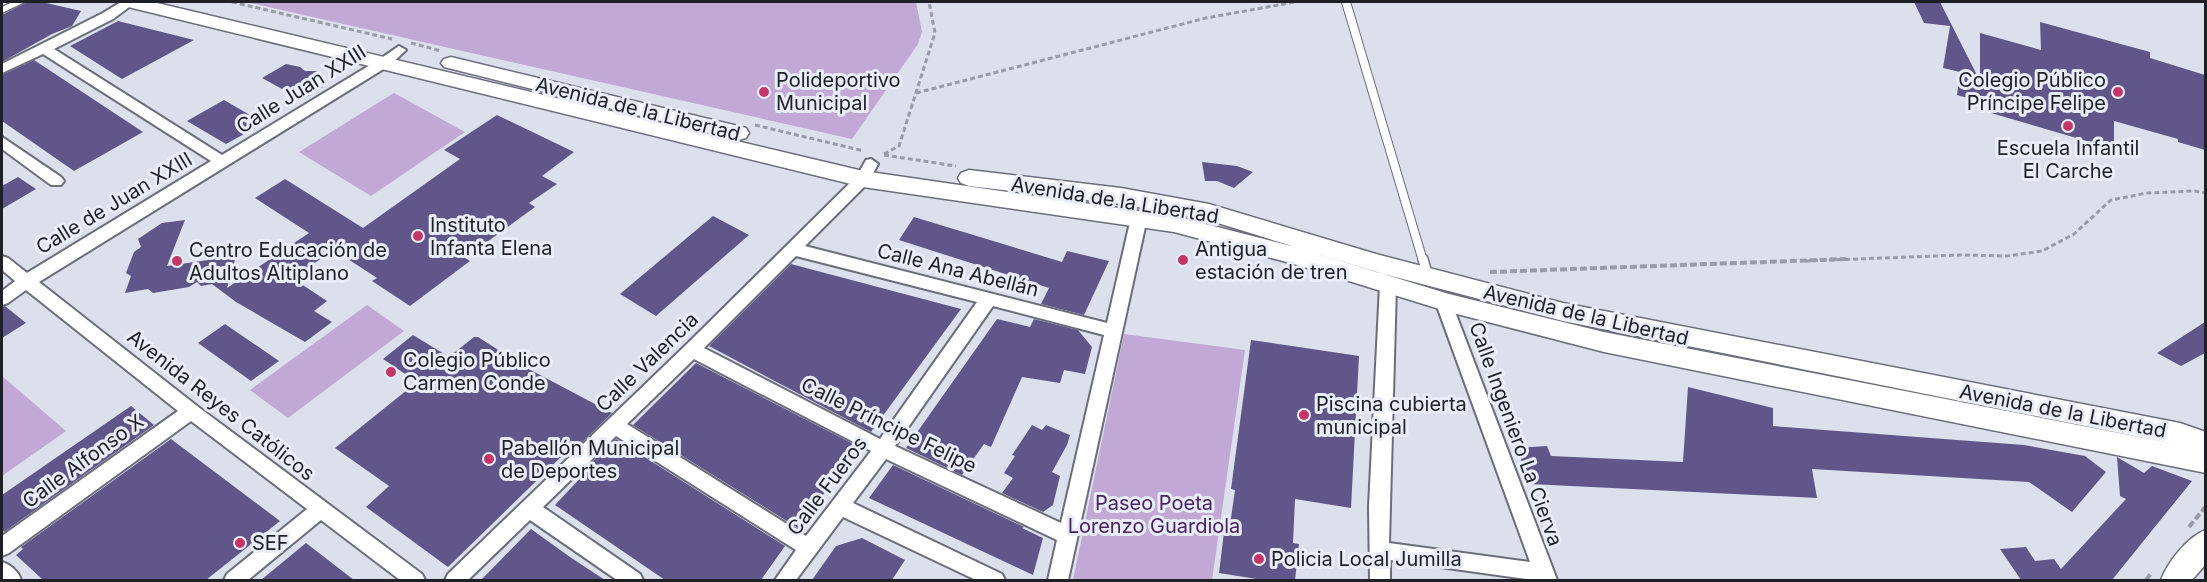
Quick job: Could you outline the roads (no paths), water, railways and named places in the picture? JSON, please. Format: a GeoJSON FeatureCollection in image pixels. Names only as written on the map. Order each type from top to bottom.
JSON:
{"type":"FeatureCollection","features":[{"type":"Feature","properties":{"kind":"main road"},"geometry":{"type":"LineString","coordinates":[[130,2],[392,56]]}},
{"type":"Feature","properties":{"kind":"main road"},"geometry":{"type":"LineString","coordinates":[[198,2],[640,127],[867,172],[1139,218],[1240,240],[1449,303],[1604,342],[2205,462]]}},
{"type":"Feature","properties":{"kind":"main road","name":"Avenida de la Libertad"},"geometry":{"type":"LineString","coordinates":[[867,172],[1121,196],[1209,213],[1428,277],[1618,324],[2180,434],[2205,444]]}},
{"type":"Feature","properties":{"kind":"main road"},"geometry":{"type":"LineString","coordinates":[[2175,580],[2205,542]]}},
{"type":"Feature","properties":{"kind":"street"},"geometry":{"type":"LineString","coordinates":[[2,10],[20,2]]}},
{"type":"Feature","properties":{"kind":"street"},"geometry":{"type":"LineString","coordinates":[[2,69],[130,2]]}},
{"type":"Feature","properties":{"kind":"street"},"geometry":{"type":"LineString","coordinates":[[44,48],[223,162]]}},
{"type":"Feature","properties":{"kind":"street","name":"Calle Juan XXIII"},"geometry":{"type":"LineString","coordinates":[[223,162],[392,56]]}},
{"type":"Feature","properties":{"kind":"street"},"geometry":{"type":"LineString","coordinates":[[2,142],[56,181]]}},
{"type":"Feature","properties":{"kind":"street","name":"Calle de Juan XXIII"},"geometry":{"type":"LineString","coordinates":[[27,281],[223,162]]}},
{"type":"Feature","properties":{"kind":"street","name":"Calle Valencia"},"geometry":{"type":"LineString","coordinates":[[455,580],[692,350],[867,172]]}},
{"type":"Feature","properties":{"kind":"street"},"geometry":{"type":"LineString","coordinates":[[1058,580],[1139,218]]}},
{"type":"Feature","properties":{"kind":"street","name":"Calle Ana Abellán"},"geometry":{"type":"LineString","coordinates":[[792,249],[1114,331]]}},
{"type":"Feature","properties":{"kind":"street","name":"Avenida Reyes Católicos"},"geometry":{"type":"LineString","coordinates":[[2,262],[191,411],[415,580]]}},
{"type":"Feature","properties":{"kind":"street"},"geometry":{"type":"LineString","coordinates":[[2,299],[27,281]]}},
{"type":"Feature","properties":{"kind":"street"},"geometry":{"type":"LineString","coordinates":[[1380,580],[1378,550],[1388,285]]}},
{"type":"Feature","properties":{"kind":"street","name":"Calle Fueros"},"geometry":{"type":"LineString","coordinates":[[785,580],[883,449],[988,300]]}},
{"type":"Feature","properties":{"kind":"street","name":"Calle Ingeniero La Cierva"},"geometry":{"type":"LineString","coordinates":[[1449,303],[1446,309],[1546,577]]}},
{"type":"Feature","properties":{"kind":"street","name":"Calle Príncipe Felipe"},"geometry":{"type":"LineString","coordinates":[[692,350],[883,449],[1069,536]]}},
{"type":"Feature","properties":{"kind":"street","name":"Calle Alfonso X"},"geometry":{"type":"LineString","coordinates":[[2,547],[191,411]]}},
{"type":"Feature","properties":{"kind":"street"},"geometry":{"type":"LineString","coordinates":[[615,425],[809,548]]}},
{"type":"Feature","properties":{"kind":"street"},"geometry":{"type":"LineString","coordinates":[[840,506],[995,580]]}},
{"type":"Feature","properties":{"kind":"street"},"geometry":{"type":"LineString","coordinates":[[530,508],[633,580]]}},
{"type":"Feature","properties":{"kind":"street"},"geometry":{"type":"LineString","coordinates":[[234,580],[320,510]]}},
{"type":"Feature","properties":{"kind":"street"},"geometry":{"type":"LineString","coordinates":[[1378,550],[1546,577]]}},
{"type":"Feature","properties":{"kind":"street"},"geometry":{"type":"LineString","coordinates":[[2,571],[11,580]]}},
{"type":"Feature","properties":{"kind":"lane"},"geometry":{"type":"LineString","coordinates":[[1346,2],[1428,277]]}},
{"type":"Feature","properties":{"kind":"place","name":"Polideportivo Municipal"},"geometry":{"type":"Point","coordinates":[764,92]}},
{"type":"Feature","properties":{"kind":"place","name":"Colegio Público Príncipe Felipe"},"geometry":{"type":"Point","coordinates":[2118,92]}},
{"type":"Feature","properties":{"kind":"place","name":"Escuela Infantil El Carche"},"geometry":{"type":"Point","coordinates":[2068,126]}},
{"type":"Feature","properties":{"kind":"place","name":"Instituto Infanta Elena"},"geometry":{"type":"Point","coordinates":[418,236]}},
{"type":"Feature","properties":{"kind":"place","name":"Antigua estación de tren"},"geometry":{"type":"Point","coordinates":[1183,260]}},
{"type":"Feature","properties":{"kind":"place","name":"Centro Educación de Adultos Altiplano"},"geometry":{"type":"Point","coordinates":[177,261]}},
{"type":"Feature","properties":{"kind":"place","name":"Colegio Público Carmen Conde"},"geometry":{"type":"Point","coordinates":[391,372]}},
{"type":"Feature","properties":{"kind":"place","name":"Piscina cubierta municipal"},"geometry":{"type":"Point","coordinates":[1304,415]}},
{"type":"Feature","properties":{"kind":"place","name":"Pabellón Municipal de Deportes"},"geometry":{"type":"Point","coordinates":[489,459]}},
{"type":"Feature","properties":{"kind":"place","name":"SEF"},"geometry":{"type":"Point","coordinates":[240,543]}},
{"type":"Feature","properties":{"kind":"place","name":"Policia Local Jumilla"},"geometry":{"type":"Point","coordinates":[1259,559]}},
{"type":"Feature","properties":{"kind":"park label","name":"Paseo Poeta Lorenzo Guardiola"},"geometry":{"type":"Point","coordinates":[1154,514]}}]}
